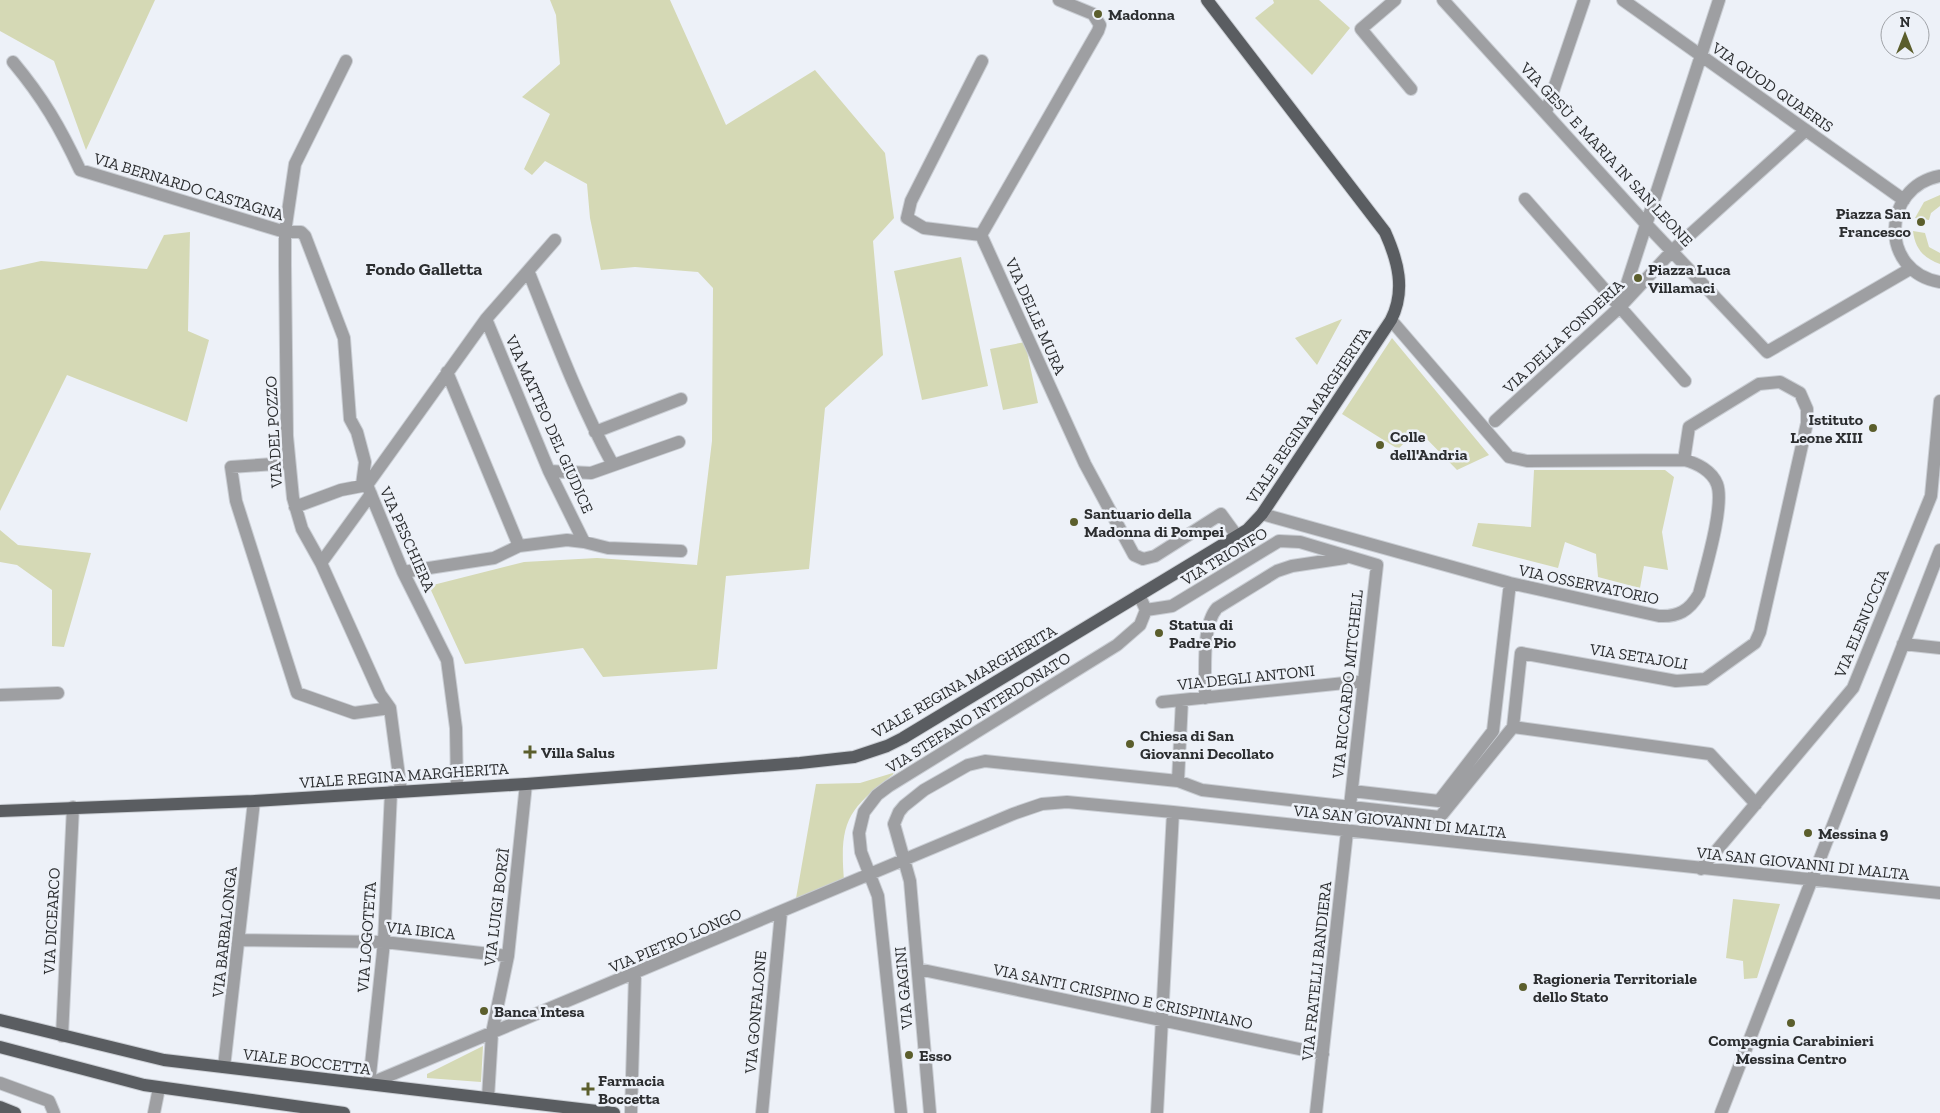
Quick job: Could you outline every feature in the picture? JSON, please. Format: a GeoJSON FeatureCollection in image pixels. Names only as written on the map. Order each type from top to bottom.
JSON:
{"type":"FeatureCollection","features":[{"type":"Feature","properties":{"kind":"main road","name":"VIALE REGINA MARGHERITA"},"geometry":{"type":"LineString","coordinates":[[0,811],[254,801],[526,784],[836,760],[872,752],[903,738],[1247,530],[1262,514],[1391,320],[1400,298],[1400,284],[1392,248],[1385,232],[1207,0]]}},
{"type":"Feature","properties":{"kind":"main road","name":"VIALE BOCCETTA"},"geometry":{"type":"LineString","coordinates":[[0,1020],[164,1060],[614,1113]]}},
{"type":"Feature","properties":{"kind":"main road"},"geometry":{"type":"LineString","coordinates":[[0,1047],[123,1081],[159,1088],[344,1113]]}},
{"type":"Feature","properties":{"kind":"main road"},"geometry":{"type":"LineString","coordinates":[[0,1107],[15,1113]]}},
{"type":"Feature","properties":{"kind":"street"},"geometry":{"type":"LineString","coordinates":[[982,61],[911,201],[907,218],[924,228],[981,235],[1100,25],[1093,14],[1059,0]]}},
{"type":"Feature","properties":{"kind":"street"},"geometry":{"type":"LineString","coordinates":[[1395,0],[1361,29],[1411,88]]}},
{"type":"Feature","properties":{"kind":"street","name":"VIA GESÙ E MARIA IN SAN LEONE"},"geometry":{"type":"LineString","coordinates":[[1443,0],[1646,224],[1673,250],[1767,352],[1910,269]]}},
{"type":"Feature","properties":{"kind":"street"},"geometry":{"type":"LineString","coordinates":[[1546,112],[1584,0]]}},
{"type":"Feature","properties":{"kind":"street","name":"VIA QUOD QUAERIS"},"geometry":{"type":"LineString","coordinates":[[1623,0],[1904,200]]}},
{"type":"Feature","properties":{"kind":"street"},"geometry":{"type":"LineString","coordinates":[[1620,307],[1719,0]]}},
{"type":"Feature","properties":{"kind":"street","name":"VIA DEL POZZO"},"geometry":{"type":"LineString","coordinates":[[346,60],[295,164],[285,232],[288,463],[295,507],[302,529],[321,563],[380,694],[390,708],[396,792]]}},
{"type":"Feature","properties":{"kind":"street","name":"VIA BERNARDO CASTAGNA"},"geometry":{"type":"LineString","coordinates":[[13,62],[41,95],[61,129],[80,170],[285,232],[301,232],[305,236],[344,338],[350,419],[357,432],[365,462],[366,488]]}},
{"type":"Feature","properties":{"kind":"street","name":"VIA DELLA FONDERIA"},"geometry":{"type":"LineString","coordinates":[[1495,421],[1620,307],[1673,250],[1806,130]]}},
{"type":"Feature","properties":{"kind":"street"},"geometry":{"type":"LineString","coordinates":[[1940,176],[1921,182],[1904,200],[1895,224],[1897,247],[1910,269],[1923,277],[1940,282]]}},
{"type":"Feature","properties":{"kind":"street"},"geometry":{"type":"LineString","coordinates":[[1525,199],[1686,381]]}},
{"type":"Feature","properties":{"kind":"street","name":"VIA DELLE MURA"},"geometry":{"type":"LineString","coordinates":[[981,235],[1085,464],[1134,554],[1143,559],[1155,556],[1221,514],[1237,536]]}},
{"type":"Feature","properties":{"kind":"street","name":"VIA PESCHIERA"},"geometry":{"type":"LineString","coordinates":[[457,788],[456,728],[447,660],[403,572],[366,488],[486,319],[529,273],[555,240]]}},
{"type":"Feature","properties":{"kind":"street"},"geometry":{"type":"LineString","coordinates":[[529,273],[570,378],[595,432],[613,465]]}},
{"type":"Feature","properties":{"kind":"street","name":"VIA MATTEO DEL GIUDICE"},"geometry":{"type":"LineString","coordinates":[[486,319],[549,471],[584,542]]}},
{"type":"Feature","properties":{"kind":"street","name":"VIA OSSERVATORIO"},"geometry":{"type":"LineString","coordinates":[[1262,514],[1510,583],[1659,616],[1671,617],[1686,610],[1699,594],[1719,503],[1716,482],[1702,467],[1684,460],[1527,461],[1508,456],[1391,320]]}},
{"type":"Feature","properties":{"kind":"street"},"geometry":{"type":"LineString","coordinates":[[447,372],[519,546]]}},
{"type":"Feature","properties":{"kind":"street","name":"VIA SETAJOLI"},"geometry":{"type":"LineString","coordinates":[[1513,727],[1521,653],[1676,681],[1693,681],[1705,679],[1756,643],[1807,422],[1807,409],[1800,393],[1780,382],[1759,384],[1689,427],[1684,460]]}},
{"type":"Feature","properties":{"kind":"street"},"geometry":{"type":"LineString","coordinates":[[595,432],[681,399]]}},
{"type":"Feature","properties":{"kind":"street","name":"VIA ELENUCCIA"},"geometry":{"type":"LineString","coordinates":[[1701,869],[1853,688],[1931,496],[1940,401]]}},
{"type":"Feature","properties":{"kind":"street"},"geometry":{"type":"LineString","coordinates":[[549,471],[591,473],[679,442]]}},
{"type":"Feature","properties":{"kind":"street"},"geometry":{"type":"LineString","coordinates":[[288,463],[231,467],[236,501],[297,693],[354,713],[390,708]]}},
{"type":"Feature","properties":{"kind":"street"},"geometry":{"type":"LineString","coordinates":[[295,507],[366,488]]}},
{"type":"Feature","properties":{"kind":"street"},"geometry":{"type":"LineString","coordinates":[[321,563],[366,488]]}},
{"type":"Feature","properties":{"kind":"street"},"geometry":{"type":"LineString","coordinates":[[403,572],[494,558],[519,546],[567,540],[608,548],[680,551]]}},
{"type":"Feature","properties":{"kind":"street","name":"VIA TRIONFO"},"geometry":{"type":"LineString","coordinates":[[1146,610],[1172,606],[1279,541],[1300,542],[1377,565]]}},
{"type":"Feature","properties":{"kind":"street"},"geometry":{"type":"LineString","coordinates":[[1721,1113],[1940,550]]}},
{"type":"Feature","properties":{"kind":"street"},"geometry":{"type":"LineString","coordinates":[[1205,698],[1207,629],[1212,613],[1217,608],[1277,571],[1292,566],[1348,557]]}},
{"type":"Feature","properties":{"kind":"street","name":"VIA RICCARDO MITCHELL"},"geometry":{"type":"LineString","coordinates":[[1350,806],[1377,565]]}},
{"type":"Feature","properties":{"kind":"street"},"geometry":{"type":"LineString","coordinates":[[1352,791],[1439,801],[1493,731],[1510,583]]}},
{"type":"Feature","properties":{"kind":"street"},"geometry":{"type":"LineString","coordinates":[[1139,595],[1146,610]]}},
{"type":"Feature","properties":{"kind":"street","name":"VIA STEFANO INTERDONATO"},"geometry":{"type":"LineString","coordinates":[[870,875],[861,852],[860,825],[864,812],[878,795],[1117,645],[1140,625],[1146,610]]}},
{"type":"Feature","properties":{"kind":"street"},"geometry":{"type":"LineString","coordinates":[[1903,644],[1940,648]]}},
{"type":"Feature","properties":{"kind":"street","name":"VIA DEGLI ANTONI"},"geometry":{"type":"LineString","coordinates":[[1162,702],[1364,681]]}},
{"type":"Feature","properties":{"kind":"street"},"geometry":{"type":"LineString","coordinates":[[0,696],[58,693]]}},
{"type":"Feature","properties":{"kind":"street"},"geometry":{"type":"LineString","coordinates":[[1178,781],[1182,700]]}},
{"type":"Feature","properties":{"kind":"street"},"geometry":{"type":"LineString","coordinates":[[1513,727],[1710,754],[1756,804]]}},
{"type":"Feature","properties":{"kind":"street","name":"VIA GAGINI"},"geometry":{"type":"LineString","coordinates":[[930,1113],[910,881],[894,824],[899,812],[924,790],[960,768],[976,762],[1178,781],[1202,790],[1440,817],[1513,727]]}},
{"type":"Feature","properties":{"kind":"street","name":"VIA LUIGI BORZÌ"},"geometry":{"type":"LineString","coordinates":[[488,1098],[492,1033],[508,956],[526,784]]}},
{"type":"Feature","properties":{"kind":"street","name":"VIA LOGOTETA"},"geometry":{"type":"LineString","coordinates":[[368,1084],[384,942],[396,792]]}},
{"type":"Feature","properties":{"kind":"street","name":"VIA BARBALONGA"},"geometry":{"type":"LineString","coordinates":[[224,1067],[240,940],[254,801]]}},
{"type":"Feature","properties":{"kind":"street","name":"VIA SAN GIOVANNI DI MALTA"},"geometry":{"type":"LineString","coordinates":[[870,875],[1013,814],[1042,804],[1077,802],[1347,832],[1940,893]]}},
{"type":"Feature","properties":{"kind":"street","name":"VIA DICEARCO"},"geometry":{"type":"LineString","coordinates":[[62,1036],[73,807]]}},
{"type":"Feature","properties":{"kind":"street"},"geometry":{"type":"LineString","coordinates":[[1157,1113],[1173,812]]}},
{"type":"Feature","properties":{"kind":"street","name":"VIA FRATELLI BANDIERA"},"geometry":{"type":"LineString","coordinates":[[1316,1113],[1347,832]]}},
{"type":"Feature","properties":{"kind":"street","name":"VIA GAGINI"},"geometry":{"type":"LineString","coordinates":[[870,875],[878,896],[901,1113]]}},
{"type":"Feature","properties":{"kind":"street","name":"VIA PIETRO LONGO"},"geometry":{"type":"LineString","coordinates":[[368,1084],[870,875]]}},
{"type":"Feature","properties":{"kind":"street","name":"VIA GONFALONE"},"geometry":{"type":"LineString","coordinates":[[762,1113],[781,913]]}},
{"type":"Feature","properties":{"kind":"street","name":"VIA IBICA"},"geometry":{"type":"LineString","coordinates":[[240,940],[384,942],[508,956]]}},
{"type":"Feature","properties":{"kind":"street","name":"VIA SANTI CRISPINO E CRISPINIANO"},"geometry":{"type":"LineString","coordinates":[[918,970],[1323,1054]]}},
{"type":"Feature","properties":{"kind":"street"},"geometry":{"type":"LineString","coordinates":[[632,1113],[635,974]]}},
{"type":"Feature","properties":{"kind":"street"},"geometry":{"type":"LineString","coordinates":[[0,1083],[49,1101],[54,1113]]}},
{"type":"Feature","properties":{"kind":"street"},"geometry":{"type":"LineString","coordinates":[[154,1113],[159,1088]]}},
{"type":"Feature","properties":{"kind":"green space"},"geometry":{"type":"Polygon","coordinates":[[[0,0],[155,0],[86,150],[54,61],[0,31],[0,0]]]}},
{"type":"Feature","properties":{"kind":"green space"},"geometry":{"type":"Polygon","coordinates":[[[550,0],[670,0],[726,125],[815,70],[885,153],[894,218],[873,241],[883,355],[825,408],[809,569],[726,576],[717,669],[603,677],[583,648],[465,664],[429,586],[524,562],[597,558],[697,565],[712,441],[713,288],[698,272],[635,267],[601,270],[590,218],[587,184],[545,161],[532,175],[524,169],[550,114],[522,97],[560,64],[556,15],[550,0]]]}},
{"type":"Feature","properties":{"kind":"green space"},"geometry":{"type":"Polygon","coordinates":[[[1273,0],[1319,0],[1350,28],[1312,75],[1255,18],[1274,3],[1273,0]]]}},
{"type":"Feature","properties":{"kind":"green space"},"geometry":{"type":"Polygon","coordinates":[[[1940,195],[1940,206],[1931,213],[1929,220],[1915,218],[1924,202],[1940,195]]]}},
{"type":"Feature","properties":{"kind":"green space"},"geometry":{"type":"Polygon","coordinates":[[[1913,231],[1925,233],[1929,247],[1940,253],[1940,264],[1929,259],[1921,252],[1913,231]]]}},
{"type":"Feature","properties":{"kind":"green space"},"geometry":{"type":"Polygon","coordinates":[[[190,232],[188,331],[209,340],[187,422],[67,375],[0,511],[0,270],[41,261],[147,269],[164,235],[190,232]]]}},
{"type":"Feature","properties":{"kind":"green space"},"geometry":{"type":"Polygon","coordinates":[[[961,257],[988,386],[922,400],[894,271],[961,257]]]}},
{"type":"Feature","properties":{"kind":"green space"},"geometry":{"type":"Polygon","coordinates":[[[1342,319],[1317,365],[1295,338],[1342,319]]]}},
{"type":"Feature","properties":{"kind":"green space"},"geometry":{"type":"Polygon","coordinates":[[[1392,338],[1489,455],[1457,470],[1418,430],[1398,449],[1342,414],[1392,338]]]}},
{"type":"Feature","properties":{"kind":"green space"},"geometry":{"type":"Polygon","coordinates":[[[1025,342],[1038,403],[1003,410],[990,349],[1025,342]]]}},
{"type":"Feature","properties":{"kind":"green space"},"geometry":{"type":"Polygon","coordinates":[[[1534,470],[1665,470],[1674,477],[1662,532],[1668,570],[1644,566],[1640,588],[1598,577],[1596,554],[1565,542],[1558,568],[1472,546],[1478,523],[1531,527],[1534,470]]]}},
{"type":"Feature","properties":{"kind":"green space"},"geometry":{"type":"Polygon","coordinates":[[[0,530],[18,545],[91,553],[64,647],[52,646],[52,590],[17,565],[0,562],[0,530]]]}},
{"type":"Feature","properties":{"kind":"green space"},"geometry":{"type":"Polygon","coordinates":[[[896,772],[867,796],[850,817],[843,843],[844,880],[795,904],[816,784],[860,783],[896,772]]]}},
{"type":"Feature","properties":{"kind":"green space"},"geometry":{"type":"Polygon","coordinates":[[[1733,899],[1780,904],[1757,978],[1744,979],[1743,961],[1726,958],[1733,899]]]}},
{"type":"Feature","properties":{"kind":"green space"},"geometry":{"type":"Polygon","coordinates":[[[483,1046],[481,1082],[427,1078],[427,1074],[483,1046]]]}},
{"type":"Feature","properties":{"kind":"place","name":"Madonna"},"geometry":{"type":"Point","coordinates":[1098,14]}},
{"type":"Feature","properties":{"kind":"place","name":"Piazza San Francesco"},"geometry":{"type":"Point","coordinates":[1921,222]}},
{"type":"Feature","properties":{"kind":"place","name":"Piazza Luca Villamaci"},"geometry":{"type":"Point","coordinates":[1638,278]}},
{"type":"Feature","properties":{"kind":"place","name":"Istituto Leone XIII"},"geometry":{"type":"Point","coordinates":[1873,428]}},
{"type":"Feature","properties":{"kind":"place","name":"Colle dell'Andria"},"geometry":{"type":"Point","coordinates":[1380,445]}},
{"type":"Feature","properties":{"kind":"place","name":"Santuario della Madonna di Pompei"},"geometry":{"type":"Point","coordinates":[1074,522]}},
{"type":"Feature","properties":{"kind":"place","name":"Statua di Padre Pio"},"geometry":{"type":"Point","coordinates":[1159,633]}},
{"type":"Feature","properties":{"kind":"place","name":"Chiesa di San Giovanni Decollato"},"geometry":{"type":"Point","coordinates":[1130,744]}},
{"type":"Feature","properties":{"kind":"place","name":"Villa Salus"},"geometry":{"type":"Point","coordinates":[530,752]}},
{"type":"Feature","properties":{"kind":"place","name":"Messina 9"},"geometry":{"type":"Point","coordinates":[1808,833]}},
{"type":"Feature","properties":{"kind":"place","name":"Ragioneria Territoriale dello Stato"},"geometry":{"type":"Point","coordinates":[1523,987]}},
{"type":"Feature","properties":{"kind":"place","name":"Banca Intesa"},"geometry":{"type":"Point","coordinates":[484,1011]}},
{"type":"Feature","properties":{"kind":"place","name":"Compagnia Carabinieri Messina Centro"},"geometry":{"type":"Point","coordinates":[1791,1023]}},
{"type":"Feature","properties":{"kind":"place","name":"Esso"},"geometry":{"type":"Point","coordinates":[909,1055]}},
{"type":"Feature","properties":{"kind":"place","name":"Farmacia Boccetta"},"geometry":{"type":"Point","coordinates":[588,1089]}},
{"type":"Feature","properties":{"kind":"district","name":"Fondo Galletta"},"geometry":{"type":"Point","coordinates":[424,269]}}]}
